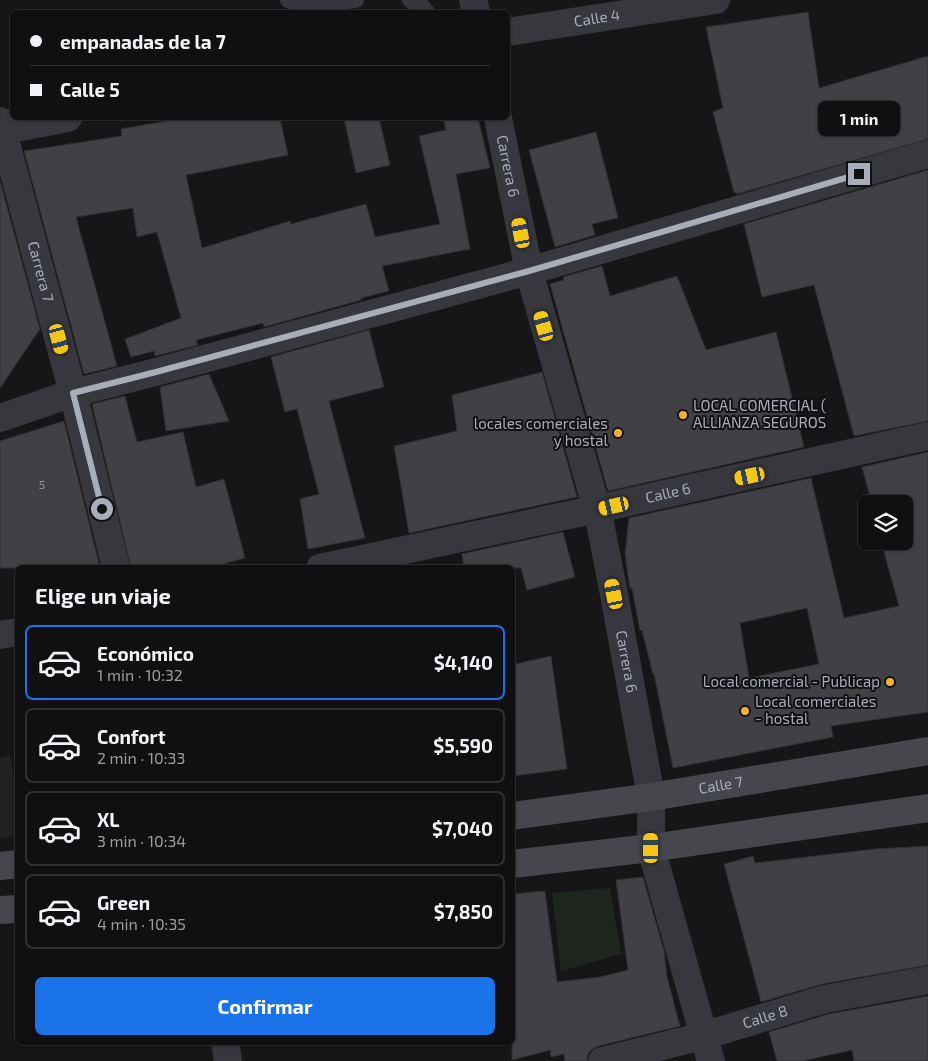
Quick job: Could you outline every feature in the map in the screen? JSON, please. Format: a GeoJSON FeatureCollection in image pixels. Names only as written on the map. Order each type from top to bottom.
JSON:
{"type":"FeatureCollection","features":[{"type":"Feature","properties":{"kind":"street","name":"Calle 4"},"geometry":{"type":"LineString","coordinates":[[510,32],[716,0]]}},
{"type":"Feature","properties":{"kind":"street"},"geometry":{"type":"LineString","coordinates":[[1,127],[53,120]]}},
{"type":"Feature","properties":{"kind":"street","name":"Carrera 6"},"geometry":{"type":"LineString","coordinates":[[498,120],[529,271],[597,509],[651,797],[651,848],[711,1061]]}},
{"type":"Feature","properties":{"kind":"street","name":"Carrera 7"},"geometry":{"type":"LineString","coordinates":[[1,127],[73,393],[115,565]]}},
{"type":"Feature","properties":{"kind":"street"},"geometry":{"type":"LineString","coordinates":[[0,418],[73,393],[529,271],[928,154]]}},
{"type":"Feature","properties":{"kind":"street","name":"Calle 6"},"geometry":{"type":"LineString","coordinates":[[334,565],[928,436]]}},
{"type":"Feature","properties":{"kind":"street"},"geometry":{"type":"LineString","coordinates":[[0,635],[15,632]]}},
{"type":"Feature","properties":{"kind":"street","name":"Calle 7"},"geometry":{"type":"LineString","coordinates":[[515,816],[651,797],[928,751]]}},
{"type":"Feature","properties":{"kind":"street"},"geometry":{"type":"LineString","coordinates":[[515,864],[651,848],[928,808]]}},
{"type":"Feature","properties":{"kind":"street"},"geometry":{"type":"LineString","coordinates":[[0,866],[15,864]]}},
{"type":"Feature","properties":{"kind":"street"},"geometry":{"type":"LineString","coordinates":[[0,910],[15,909]]}},
{"type":"Feature","properties":{"kind":"street","name":"Calle 8"},"geometry":{"type":"LineString","coordinates":[[602,1061],[703,1036],[825,999],[928,980]]}},
{"type":"Feature","properties":{"kind":"street"},"geometry":{"type":"LineString","coordinates":[[225,1045],[228,1061]]}},
{"type":"Feature","properties":{"kind":"lane"},"geometry":{"type":"LineString","coordinates":[[288,0],[305,5],[356,0]]}},
{"type":"Feature","properties":{"kind":"lane"},"geometry":{"type":"LineString","coordinates":[[410,0],[422,6],[425,10]]}},
{"type":"Feature","properties":{"kind":"shaded area"},"geometry":{"type":"Polygon","coordinates":[[[10,755],[15,781],[15,836],[0,838],[0,758],[10,755]]]}},
{"type":"Feature","properties":{"kind":"shaded area"},"geometry":{"type":"Polygon","coordinates":[[[610,888],[621,954],[561,971],[552,893],[610,888]]]}},
{"type":"Feature","properties":{"kind":"building"},"geometry":{"type":"Polygon","coordinates":[[[808,12],[819,88],[928,56],[928,139],[737,194],[736,192],[734,193],[713,112],[723,108],[706,27],[808,12]]]}},
{"type":"Feature","properties":{"kind":"building"},"geometry":{"type":"Polygon","coordinates":[[[173,120],[280,120],[288,155],[186,175],[202,248],[290,221],[291,224],[366,204],[375,237],[440,224],[419,136],[446,130],[444,120],[478,120],[490,168],[456,174],[470,249],[382,266],[389,291],[264,327],[263,323],[196,340],[198,345],[155,356],[154,351],[131,357],[125,339],[181,318],[157,232],[137,237],[133,208],[76,217],[117,366],[84,374],[24,151],[122,136],[121,129],[173,120]]]}},
{"type":"Feature","properties":{"kind":"building"},"geometry":{"type":"Polygon","coordinates":[[[344,120],[379,120],[390,165],[356,173],[344,120]]]}},
{"type":"Feature","properties":{"kind":"building"},"geometry":{"type":"Polygon","coordinates":[[[596,132],[618,218],[592,224],[595,235],[555,247],[529,150],[596,132]]]}},
{"type":"Feature","properties":{"kind":"building"},"geometry":{"type":"Polygon","coordinates":[[[928,170],[928,421],[854,436],[814,285],[762,297],[744,224],[928,170]]]}},
{"type":"Feature","properties":{"kind":"building"},"geometry":{"type":"Polygon","coordinates":[[[0,181],[40,329],[0,388],[0,181]]]}},
{"type":"Feature","properties":{"kind":"building"},"geometry":{"type":"Polygon","coordinates":[[[602,266],[610,296],[677,276],[706,350],[776,332],[804,447],[608,491],[550,284],[564,280],[563,277],[602,266]]]}},
{"type":"Feature","properties":{"kind":"building"},"geometry":{"type":"Polygon","coordinates":[[[369,330],[384,387],[329,401],[365,538],[308,549],[300,499],[319,494],[297,409],[285,412],[271,357],[369,330]]]}},
{"type":"Feature","properties":{"kind":"building"},"geometry":{"type":"Polygon","coordinates":[[[542,372],[577,497],[409,533],[394,446],[457,431],[452,395],[542,372]]]}},
{"type":"Feature","properties":{"kind":"building"},"geometry":{"type":"Polygon","coordinates":[[[209,374],[229,421],[166,431],[160,387],[209,374]]]}},
{"type":"Feature","properties":{"kind":"building"},"geometry":{"type":"Polygon","coordinates":[[[125,396],[137,442],[183,432],[196,487],[224,479],[245,558],[219,565],[130,565],[92,404],[125,396]]]}},
{"type":"Feature","properties":{"kind":"building"},"geometry":{"type":"Polygon","coordinates":[[[64,421],[99,565],[15,565],[15,568],[0,568],[0,441],[64,421]]]}},
{"type":"Feature","properties":{"kind":"building"},"geometry":{"type":"Polygon","coordinates":[[[928,452],[928,712],[831,726],[833,737],[673,768],[654,674],[642,630],[640,631],[632,588],[630,589],[625,554],[629,518],[811,478],[844,618],[899,606],[883,550],[913,550],[913,495],[870,495],[862,467],[928,452]],[[807,608],[740,623],[749,678],[819,664],[807,608]]]}},
{"type":"Feature","properties":{"kind":"building"},"geometry":{"type":"Polygon","coordinates":[[[563,532],[575,577],[527,590],[521,568],[515,568],[515,565],[464,565],[462,554],[563,532]]]}},
{"type":"Feature","properties":{"kind":"building"},"geometry":{"type":"Polygon","coordinates":[[[551,656],[567,769],[515,776],[515,664],[551,656]]]}},
{"type":"Feature","properties":{"kind":"building"},"geometry":{"type":"Polygon","coordinates":[[[928,846],[928,965],[822,984],[761,1002],[724,864],[753,856],[755,863],[875,849],[928,846]]]}},
{"type":"Feature","properties":{"kind":"building"},"geometry":{"type":"Polygon","coordinates":[[[643,877],[664,951],[667,977],[680,1026],[598,1046],[591,1050],[587,1056],[587,1061],[565,1061],[564,1054],[551,1057],[550,1050],[512,1060],[512,1045],[515,1045],[515,894],[545,891],[557,982],[600,977],[628,970],[616,880],[643,877]]]}},
{"type":"Feature","properties":{"kind":"building"},"geometry":{"type":"Polygon","coordinates":[[[928,996],[928,1061],[854,1061],[852,1050],[802,1061],[777,1061],[769,1032],[829,1014],[928,996]]]}},
{"type":"Feature","properties":{"kind":"place","name":"LOCAL COMERCIAL ( ALLIANZA SEGUROS"},"geometry":{"type":"Point","coordinates":[683,415]}},
{"type":"Feature","properties":{"kind":"place","name":"locales comerciales y hostal"},"geometry":{"type":"Point","coordinates":[618,433]}},
{"type":"Feature","properties":{"kind":"place","name":"Local comercial - Publicap"},"geometry":{"type":"Point","coordinates":[890,682]}},
{"type":"Feature","properties":{"kind":"place","name":"Local comerciales - hostal"},"geometry":{"type":"Point","coordinates":[745,711]}},
{"type":"Feature","properties":{"kind":"route"},"geometry":{"type":"LineString","coordinates":[[102,509],[73,393],[529,271],[859,174]]}}]}
